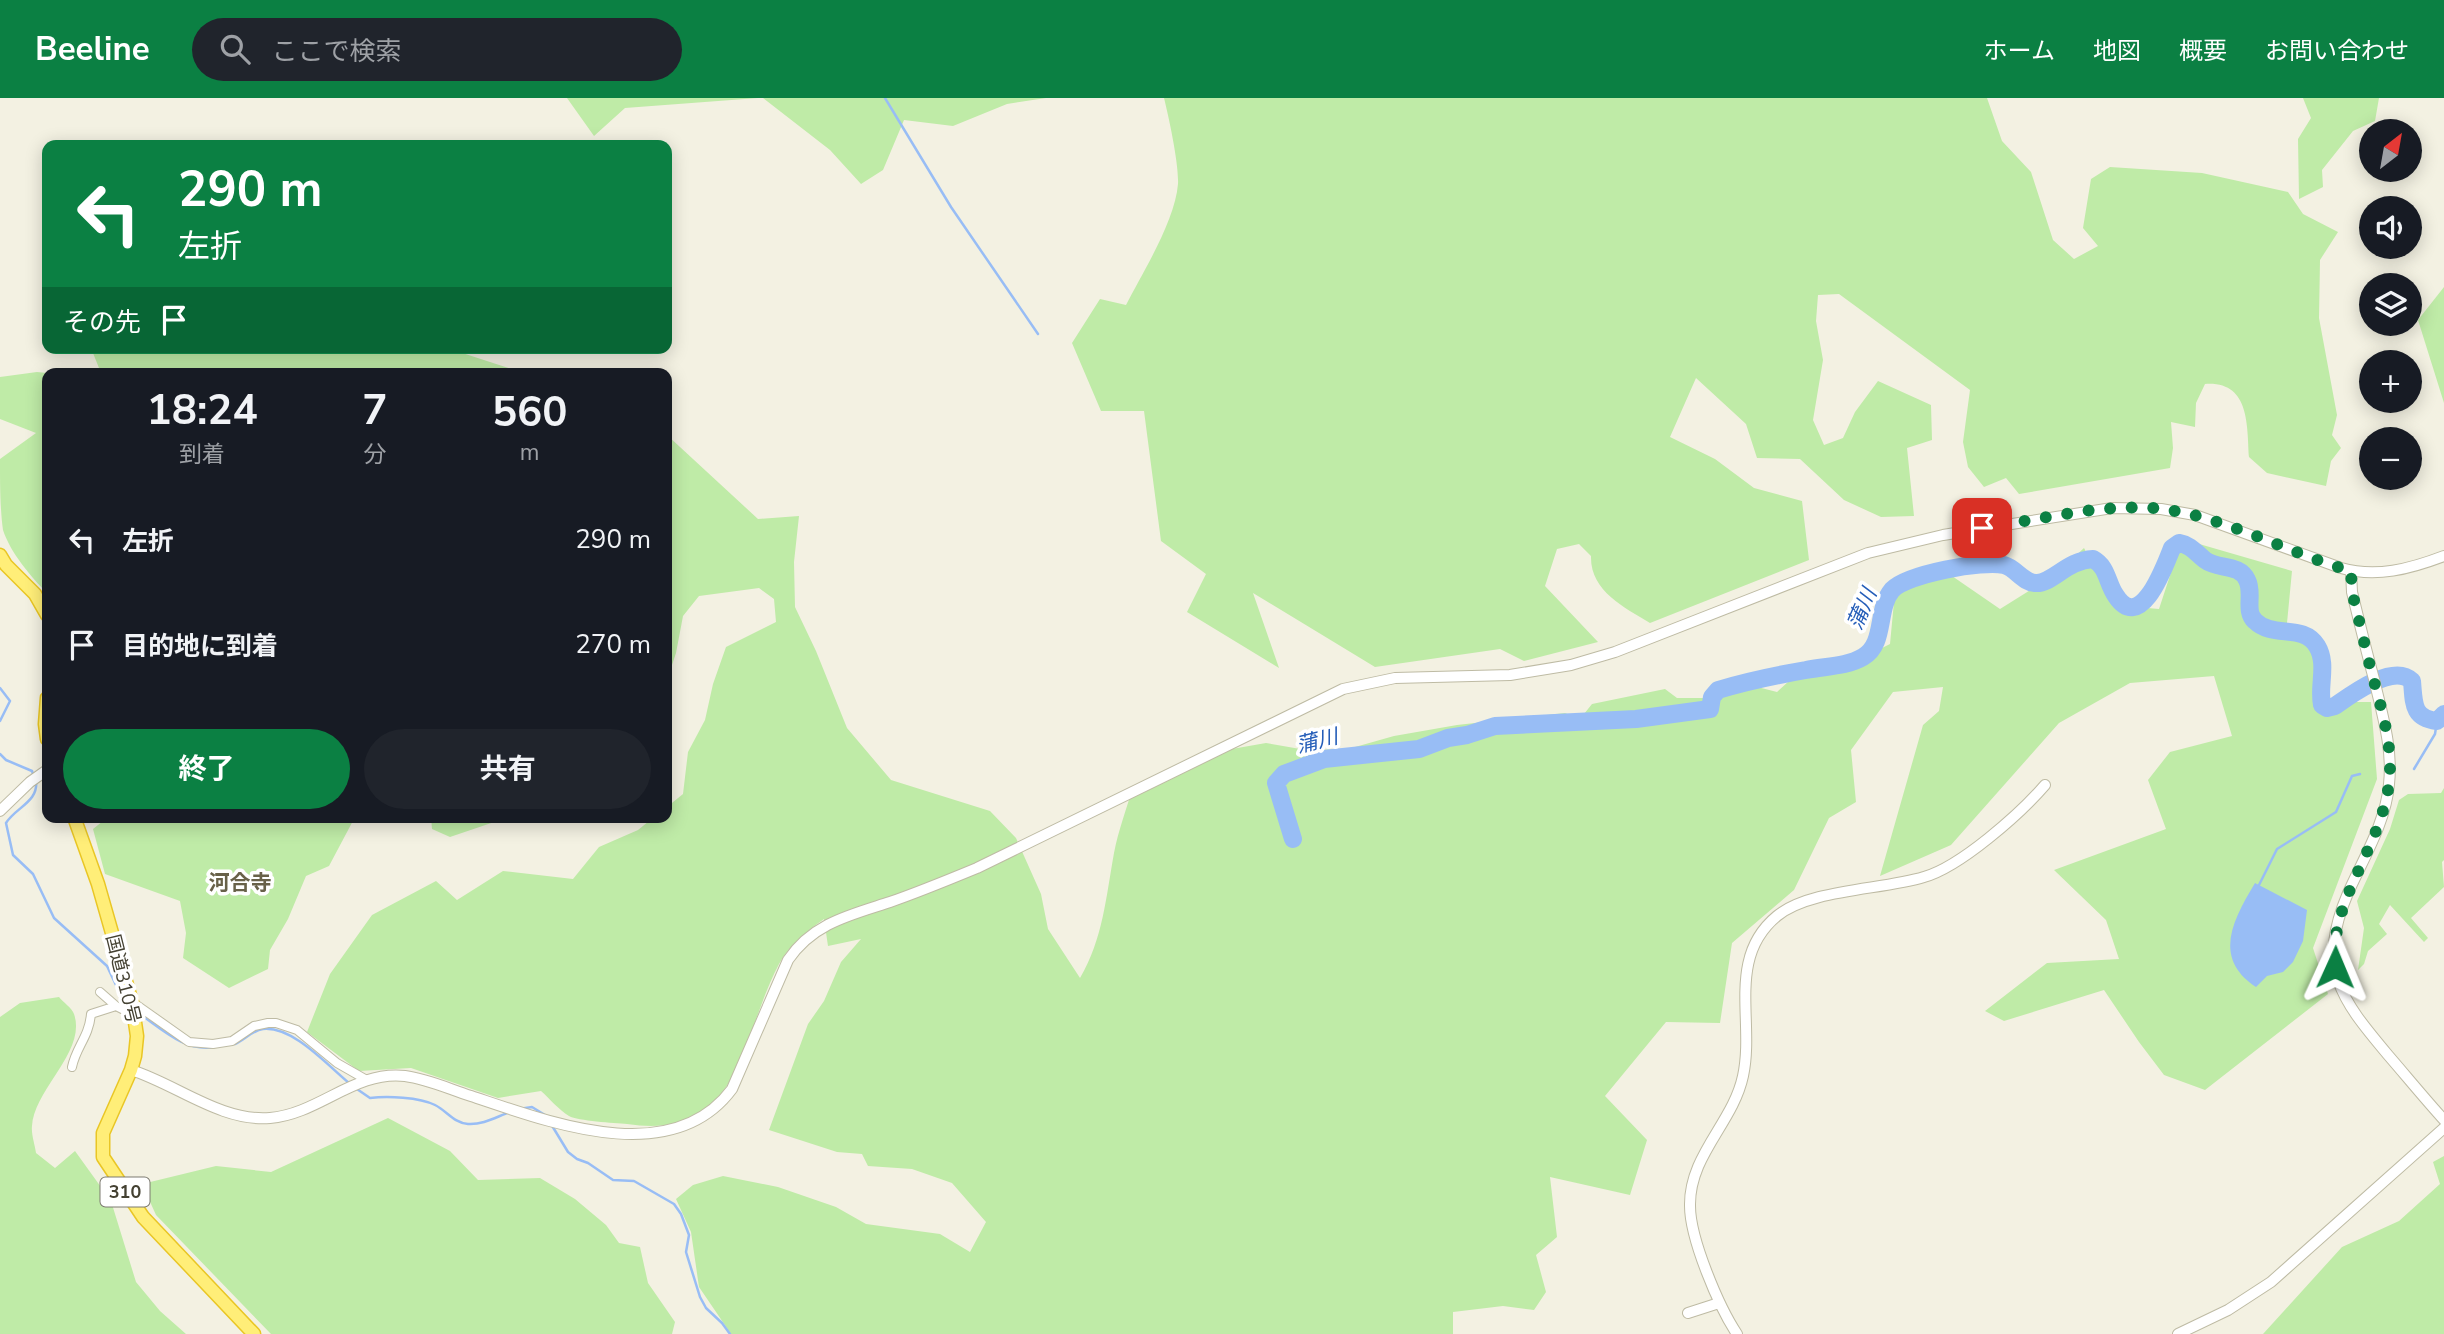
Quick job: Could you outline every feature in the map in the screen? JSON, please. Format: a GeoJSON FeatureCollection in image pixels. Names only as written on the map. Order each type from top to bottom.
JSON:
{"type":"FeatureCollection","features":[{"type":"Feature","properties":{"kind":"highway"},"geometry":{"type":"LineString","coordinates":[[0,555],[6,565],[35,594],[42,606]]}},
{"type":"Feature","properties":{"kind":"highway","name":"国道310号"},"geometry":{"type":"LineString","coordinates":[[76,823],[98,884],[133,1008],[137,1036],[131,1070],[103,1133],[103,1157],[143,1217],[254,1334]]}},
{"type":"Feature","properties":{"kind":"street"},"geometry":{"type":"LineString","coordinates":[[131,1070],[228,1112],[256,1118],[295,1112],[321,1103],[363,1081],[390,1075],[415,1077],[502,1107],[603,1131],[646,1135],[675,1130],[696,1122],[718,1107],[732,1089],[788,960],[802,942],[821,927],[930,888],[1343,689],[1395,678],[1510,675],[1571,665],[1615,652],[1868,553],[1942,535],[2112,508],[2154,508],[2194,515],[2351,571],[2410,568],[2444,556]]}},
{"type":"Feature","properties":{"kind":"street"},"geometry":{"type":"LineString","coordinates":[[2351,571],[2352,592],[2390,752],[2389,788],[2380,821],[2339,917],[2334,943],[2335,967],[2340,988],[2351,1010],[2444,1120]]}},
{"type":"Feature","properties":{"kind":"street"},"geometry":{"type":"LineString","coordinates":[[0,811],[42,773]]}},
{"type":"Feature","properties":{"kind":"street"},"geometry":{"type":"LineString","coordinates":[[1737,1334],[1719,1303],[1693,1228],[1690,1195],[1700,1161],[1731,1110],[1743,1078],[1745,974],[1757,938],[1779,914],[1799,903],[1913,880],[1944,869],[2013,816],[2045,785]]}},
{"type":"Feature","properties":{"kind":"street"},"geometry":{"type":"LineString","coordinates":[[100,992],[116,1006]]}},
{"type":"Feature","properties":{"kind":"street"},"geometry":{"type":"LineString","coordinates":[[72,1067],[77,1052],[88,1035],[91,1014],[116,1006],[133,1008],[189,1042],[202,1044],[232,1041],[254,1027],[275,1023],[297,1030],[363,1081]]}},
{"type":"Feature","properties":{"kind":"street"},"geometry":{"type":"LineString","coordinates":[[2178,1334],[2228,1310],[2265,1287],[2444,1128]]}},
{"type":"Feature","properties":{"kind":"street"},"geometry":{"type":"LineString","coordinates":[[1688,1313],[1719,1303]]}},
{"type":"Feature","properties":{"kind":"green space"},"geometry":{"type":"Polygon","coordinates":[[[567,98],[758,98],[625,108],[594,136],[567,98]]]}},
{"type":"Feature","properties":{"kind":"green space"},"geometry":{"type":"Polygon","coordinates":[[[763,98],[1046,98],[1007,104],[953,126],[904,120],[883,170],[861,184],[830,150],[763,98]]]}},
{"type":"Feature","properties":{"kind":"green space"},"geometry":{"type":"Polygon","coordinates":[[[1164,98],[1987,98],[2002,141],[2031,172],[2053,240],[2074,259],[2098,246],[2083,228],[2091,179],[2110,167],[2202,173],[2288,192],[2303,214],[2338,232],[2320,260],[2319,318],[2337,415],[2332,435],[2341,448],[2331,461],[2326,486],[2267,473],[2249,457],[2246,419],[2238,397],[2220,385],[2205,384],[2196,403],[2195,427],[2171,422],[2173,448],[2170,468],[2019,494],[2006,478],[1984,487],[1968,467],[1963,442],[1970,390],[1839,294],[1818,295],[1816,321],[1823,360],[1813,420],[1824,445],[1843,438],[1855,412],[1878,381],[1931,405],[1932,440],[1907,448],[1914,516],[1881,517],[1844,500],[1800,459],[1757,458],[1746,424],[1696,378],[1670,437],[1715,459],[1754,488],[1802,501],[1809,560],[1650,623],[1610,597],[1596,579],[1591,556],[1579,544],[1557,549],[1545,586],[1598,642],[1524,661],[1500,649],[1375,667],[1253,593],[1279,668],[1187,612],[1206,574],[1161,541],[1144,411],[1101,411],[1072,343],[1100,299],[1126,305],[1171,214],[1178,175],[1164,98]]]}},
{"type":"Feature","properties":{"kind":"green space"},"geometry":{"type":"Polygon","coordinates":[[[2303,98],[2379,98],[2375,119],[2359,119],[2359,128],[2353,131],[2322,170],[2323,187],[2299,199],[2298,139],[2311,118],[2303,98]]]}},
{"type":"Feature","properties":{"kind":"green space"},"geometry":{"type":"Polygon","coordinates":[[[2444,287],[2444,403],[2422,333],[2422,315],[2444,287]]]}},
{"type":"Feature","properties":{"kind":"green space"},"geometry":{"type":"Polygon","coordinates":[[[93,354],[465,354],[509,368],[99,368],[93,354]]]}},
{"type":"Feature","properties":{"kind":"green space"},"geometry":{"type":"Polygon","coordinates":[[[42,372],[42,587],[16,555],[3,530],[0,459],[36,433],[0,419],[0,377],[42,372]]]}},
{"type":"Feature","properties":{"kind":"green space"},"geometry":{"type":"Polygon","coordinates":[[[672,440],[758,519],[799,516],[794,562],[795,607],[847,728],[891,780],[990,811],[1016,838],[1041,894],[1048,929],[1080,978],[1099,933],[1116,845],[1133,786],[1209,753],[1266,743],[1306,750],[1348,749],[1394,736],[1457,725],[1565,713],[1580,719],[1592,704],[1665,689],[1677,698],[1721,698],[1730,680],[1777,692],[1799,672],[1860,659],[1890,644],[1895,591],[1952,576],[2000,609],[2056,574],[2084,548],[2113,605],[2159,609],[2182,539],[2292,571],[2287,623],[2315,640],[2328,702],[2371,702],[2377,779],[2313,948],[2328,994],[2205,1090],[2164,1075],[2104,990],[2004,1021],[1985,1011],[2047,963],[2119,959],[2106,920],[2054,870],[2166,829],[2148,780],[2170,752],[2232,736],[2214,676],[2130,683],[2059,723],[1951,845],[1880,876],[1923,725],[1939,711],[1943,687],[1893,692],[1851,750],[1856,802],[1829,818],[1794,890],[1732,943],[1720,1023],[1666,1022],[1605,1096],[1647,1140],[1630,1195],[1550,1177],[1557,1237],[1536,1255],[1546,1292],[1534,1310],[1503,1306],[1453,1312],[1453,1334],[731,1334],[699,1287],[691,1232],[676,1199],[693,1185],[723,1176],[778,1187],[836,1207],[866,1224],[940,1234],[970,1252],[986,1222],[952,1183],[912,1169],[868,1166],[862,1154],[837,1152],[769,1130],[808,1024],[824,1001],[841,962],[861,939],[828,946],[824,919],[799,939],[779,964],[731,1079],[715,1101],[694,1117],[665,1125],[574,1118],[562,1111],[541,1091],[498,1098],[411,1068],[359,1071],[307,1032],[330,974],[372,915],[436,881],[457,900],[503,871],[573,879],[599,847],[638,830],[647,823],[672,823],[672,803],[683,794],[688,752],[705,720],[713,684],[726,647],[776,622],[774,599],[759,588],[699,596],[683,616],[672,665],[672,440]]]}},
{"type":"Feature","properties":{"kind":"green space"},"geometry":{"type":"Polygon","coordinates":[[[2444,788],[2444,887],[2411,918],[2428,938],[2424,942],[2390,905],[2379,924],[2387,934],[2368,951],[2364,964],[2358,970],[2364,928],[2357,901],[2390,829],[2399,800],[2408,794],[2441,793],[2444,788]]]}},
{"type":"Feature","properties":{"kind":"green space"},"geometry":{"type":"Polygon","coordinates":[[[100,823],[352,823],[329,866],[306,876],[288,919],[270,950],[268,969],[229,988],[183,958],[186,933],[180,901],[105,874],[93,829],[100,823]]]}},
{"type":"Feature","properties":{"kind":"green space"},"geometry":{"type":"Polygon","coordinates":[[[432,823],[491,823],[450,837],[432,829],[432,823]]]}},
{"type":"Feature","properties":{"kind":"green space"},"geometry":{"type":"Polygon","coordinates":[[[59,997],[73,1012],[76,1028],[67,1056],[35,1112],[32,1129],[36,1153],[55,1168],[75,1151],[111,1201],[136,1282],[160,1311],[186,1334],[0,1334],[0,1017],[20,1003],[59,997]]]}},
{"type":"Feature","properties":{"kind":"green space"},"geometry":{"type":"Polygon","coordinates":[[[388,1118],[450,1151],[478,1180],[540,1178],[575,1199],[606,1225],[619,1243],[640,1247],[648,1283],[675,1322],[672,1334],[271,1334],[156,1215],[142,1184],[216,1166],[271,1172],[388,1118]]]}},
{"type":"Feature","properties":{"kind":"green space"},"geometry":{"type":"Polygon","coordinates":[[[2444,1156],[2444,1334],[2263,1334],[2342,1247],[2399,1221],[2440,1184],[2433,1162],[2444,1156]]]}},
{"type":"Feature","properties":{"kind":"water"},"geometry":{"type":"Polygon","coordinates":[[[2255,883],[2307,910],[2303,941],[2293,962],[2283,972],[2267,976],[2256,987],[2242,976],[2234,964],[2231,951],[2234,925],[2255,883]]]}},
{"type":"Feature","properties":{"kind":"waterway"},"geometry":{"type":"LineString","coordinates":[[885,98],[951,207],[1038,334]]}},
{"type":"Feature","properties":{"kind":"waterway","name":"蒲川"},"geometry":{"type":"LineString","coordinates":[[1293,839],[1276,783],[1284,774],[1324,759],[1419,749],[1448,738],[1495,726],[1636,719],[1710,709],[1712,697],[1718,690],[1773,676],[1843,664],[1863,657],[1875,644],[1884,607],[1892,590],[1913,579],[1946,570],[2004,565],[2027,581],[2036,583],[2048,580],[2075,563],[2093,559],[2102,566],[2116,596],[2125,606],[2134,607],[2151,593],[2172,548],[2179,543],[2190,547],[2210,563],[2234,569],[2243,575],[2249,585],[2250,612],[2255,621],[2270,629],[2296,633],[2311,639],[2322,660],[2322,705],[2327,708],[2335,706],[2373,682],[2404,676],[2412,681],[2416,708],[2423,717],[2437,721],[2444,714]]}},
{"type":"Feature","properties":{"kind":"waterway"},"geometry":{"type":"LineString","coordinates":[[0,688],[10,701],[0,721]]}},
{"type":"Feature","properties":{"kind":"waterway"},"geometry":{"type":"LineString","coordinates":[[2414,769],[2435,734],[2437,721]]}},
{"type":"Feature","properties":{"kind":"waterway"},"geometry":{"type":"LineString","coordinates":[[0,754],[33,774]]}},
{"type":"Feature","properties":{"kind":"waterway"},"geometry":{"type":"LineString","coordinates":[[2259,885],[2277,849],[2336,812],[2352,776],[2360,774]]}},
{"type":"Feature","properties":{"kind":"waterway"},"geometry":{"type":"LineString","coordinates":[[36,780],[34,794],[6,823],[13,855],[33,874],[54,918],[107,966],[124,1002],[129,1006]]}},
{"type":"Feature","properties":{"kind":"waterway"},"geometry":{"type":"LineString","coordinates":[[137,1012],[183,1042],[203,1048],[214,1047]]}},
{"type":"Feature","properties":{"kind":"waterway"},"geometry":{"type":"LineString","coordinates":[[235,1044],[263,1029],[286,1034],[309,1048],[349,1083]]}},
{"type":"Feature","properties":{"kind":"waterway"},"geometry":{"type":"LineString","coordinates":[[354,1087],[370,1098],[403,1098],[428,1102],[468,1124],[484,1122],[510,1112]]}},
{"type":"Feature","properties":{"kind":"waterway"},"geometry":{"type":"LineString","coordinates":[[519,1109],[532,1107],[545,1115]]}},
{"type":"Feature","properties":{"kind":"waterway"},"geometry":{"type":"LineString","coordinates":[[551,1124],[568,1152],[577,1159],[613,1180],[634,1181],[674,1204],[689,1235],[686,1252],[700,1297],[706,1308],[730,1334]]}},
{"type":"Feature","properties":{"kind":"district","name":"河合寺"},"geometry":{"type":"Point","coordinates":[240,883]}},
{"type":"Feature","properties":{"kind":"route"},"geometry":{"type":"LineString","coordinates":[[1982,528],[2112,508],[2161,509],[2194,515],[2351,571],[2352,592],[2388,738],[2390,775],[2380,821],[2339,917],[2334,943],[2335,967]]}}]}
